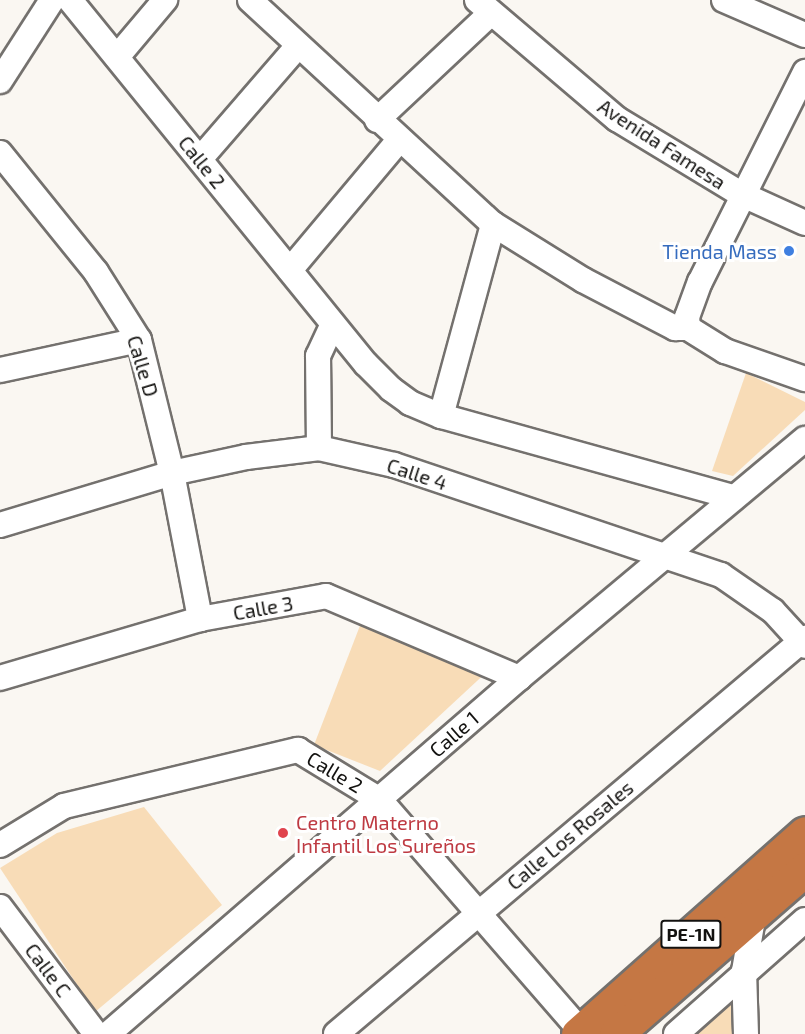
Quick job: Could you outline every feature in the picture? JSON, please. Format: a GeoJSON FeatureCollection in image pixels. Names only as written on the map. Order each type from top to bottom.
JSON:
{"type":"FeatureCollection","features":[{"type":"Feature","properties":{"kind":"highway","name":"PE-1N"},"geometry":{"type":"LineString","coordinates":[[579,1032],[805,833]]}},
{"type":"Feature","properties":{"kind":"highway","name":"PE-1N"},"geometry":{"type":"LineString","coordinates":[[616,1034],[805,869]]}},
{"type":"Feature","properties":{"kind":"street"},"geometry":{"type":"LineString","coordinates":[[0,81],[52,0]]}},
{"type":"Feature","properties":{"kind":"street","name":"Calle 2"},"geometry":{"type":"LineString","coordinates":[[70,0],[333,324],[391,389],[410,403],[441,416],[734,497]]}},
{"type":"Feature","properties":{"kind":"street"},"geometry":{"type":"LineString","coordinates":[[117,57],[165,0]]}},
{"type":"Feature","properties":{"kind":"street"},"geometry":{"type":"LineString","coordinates":[[250,0],[377,120],[493,224],[593,285],[675,328],[688,328],[725,351],[805,379]]}},
{"type":"Feature","properties":{"kind":"street"},"geometry":{"type":"LineString","coordinates":[[724,0],[805,35]]}},
{"type":"Feature","properties":{"kind":"street"},"geometry":{"type":"LineString","coordinates":[[377,120],[484,6]]}},
{"type":"Feature","properties":{"kind":"street","name":"Avenida Famesa"},"geometry":{"type":"LineString","coordinates":[[484,6],[617,119],[741,194],[805,223]]}},
{"type":"Feature","properties":{"kind":"street"},"geometry":{"type":"LineString","coordinates":[[200,159],[298,46]]}},
{"type":"Feature","properties":{"kind":"street"},"geometry":{"type":"LineString","coordinates":[[688,328],[687,316],[700,282],[741,194],[805,72]]}},
{"type":"Feature","properties":{"kind":"street"},"geometry":{"type":"LineString","coordinates":[[290,270],[399,140]]}},
{"type":"Feature","properties":{"kind":"street","name":"Calle D"},"geometry":{"type":"LineString","coordinates":[[0,153],[96,272],[139,340],[172,473],[200,619]]}},
{"type":"Feature","properties":{"kind":"street"},"geometry":{"type":"LineString","coordinates":[[441,416],[493,224]]}},
{"type":"Feature","properties":{"kind":"street"},"geometry":{"type":"LineString","coordinates":[[319,448],[318,356],[333,324]]}},
{"type":"Feature","properties":{"kind":"street"},"geometry":{"type":"LineString","coordinates":[[0,370],[139,340]]}},
{"type":"Feature","properties":{"kind":"street","name":"Calle 1"},"geometry":{"type":"LineString","coordinates":[[108,1034],[519,678],[805,439]]}},
{"type":"Feature","properties":{"kind":"street","name":"Calle 4"},"geometry":{"type":"LineString","coordinates":[[0,525],[172,473],[246,457],[319,448],[394,465],[721,575],[747,590],[804,642]]}},
{"type":"Feature","properties":{"kind":"street","name":"Calle 3"},"geometry":{"type":"LineString","coordinates":[[0,678],[200,619],[326,597],[519,678]]}},
{"type":"Feature","properties":{"kind":"street","name":"Calle Los Rosales"},"geometry":{"type":"LineString","coordinates":[[336,1034],[804,642]]}},
{"type":"Feature","properties":{"kind":"street","name":"Calle 2"},"geometry":{"type":"LineString","coordinates":[[0,845],[64,806],[298,750],[380,800],[579,1032]]}},
{"type":"Feature","properties":{"kind":"street","name":"Calle C"},"geometry":{"type":"LineString","coordinates":[[0,907],[96,1034]]}},
{"type":"Feature","properties":{"kind":"street"},"geometry":{"type":"LineString","coordinates":[[746,1034],[744,971],[754,914]]}},
{"type":"Feature","properties":{"kind":"street"},"geometry":{"type":"LineString","coordinates":[[676,1034],[744,971],[805,920]]}},
{"type":"Feature","properties":{"kind":"shaded area"},"geometry":{"type":"Polygon","coordinates":[[[746,373],[805,402],[805,410],[733,476],[712,471],[746,373]]]}},
{"type":"Feature","properties":{"kind":"shaded area"},"geometry":{"type":"Polygon","coordinates":[[[361,623],[491,668],[380,771],[314,745],[361,623]]]}},
{"type":"Feature","properties":{"kind":"shaded area"},"geometry":{"type":"Polygon","coordinates":[[[144,807],[222,905],[95,1012],[0,868],[57,833],[144,807]]]}},
{"type":"Feature","properties":{"kind":"shaded area"},"geometry":{"type":"Polygon","coordinates":[[[734,985],[736,1034],[681,1034],[734,985]]]}},
{"type":"Feature","properties":{"kind":"place","name":"Tienda Mass"},"geometry":{"type":"Point","coordinates":[789,251]}},
{"type":"Feature","properties":{"kind":"place","name":"Centro Materno Infantil Los Sureños"},"geometry":{"type":"Point","coordinates":[283,833]}}]}
